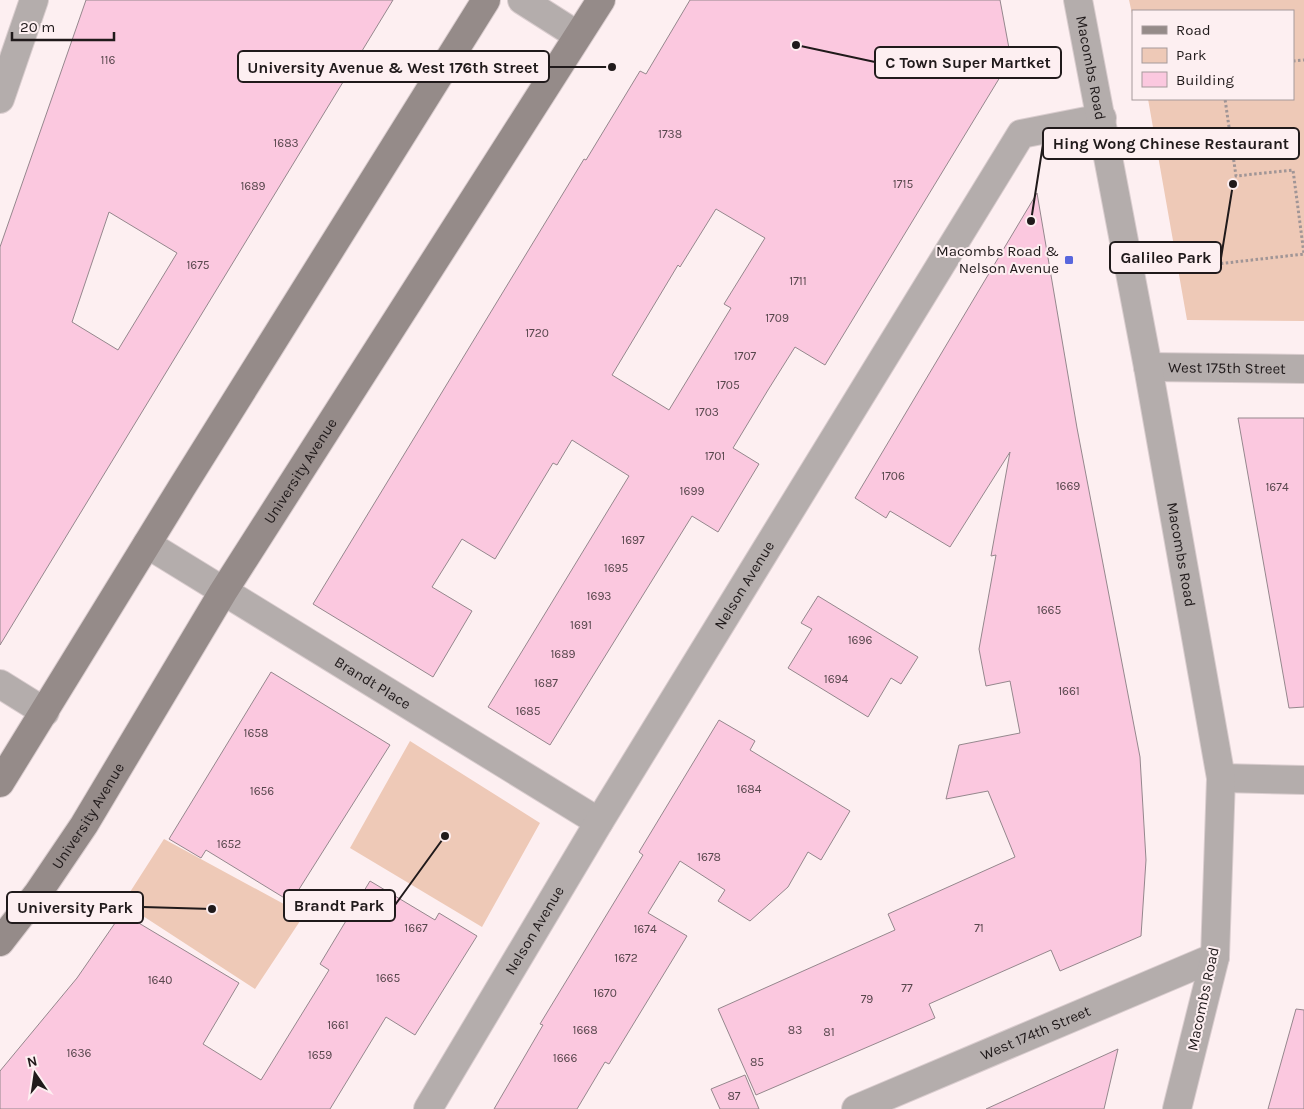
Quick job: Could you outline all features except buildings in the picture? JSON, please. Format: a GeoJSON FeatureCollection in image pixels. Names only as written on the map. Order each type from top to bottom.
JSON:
{"type":"FeatureCollection","features":[{"type":"Feature","properties":{"kind":"main road"},"geometry":{"type":"LineString","coordinates":[[0,783],[486,0]]}},
{"type":"Feature","properties":{"kind":"main road","name":"University Avenue"},"geometry":{"type":"LineString","coordinates":[[0,942],[38,893],[84,825],[223,592],[601,0]]}},
{"type":"Feature","properties":{"kind":"street"},"geometry":{"type":"LineString","coordinates":[[0,98],[34,0]]}},
{"type":"Feature","properties":{"kind":"street"},"geometry":{"type":"LineString","coordinates":[[522,0],[577,35]]}},
{"type":"Feature","properties":{"kind":"street","name":"Macombs Road"},"geometry":{"type":"LineString","coordinates":[[1078,0],[1148,367],[1221,778],[1215,958],[1178,1109]]}},
{"type":"Feature","properties":{"kind":"street","name":"Nelson Avenue"},"geometry":{"type":"LineString","coordinates":[[428,1109],[599,822],[1021,134],[1102,118]]}},
{"type":"Feature","properties":{"kind":"street","name":"West 175th Street"},"geometry":{"type":"LineString","coordinates":[[1148,367],[1304,369]]}},
{"type":"Feature","properties":{"kind":"street","name":"Brandt Place"},"geometry":{"type":"LineString","coordinates":[[147,544],[599,822]]}},
{"type":"Feature","properties":{"kind":"street"},"geometry":{"type":"LineString","coordinates":[[0,684],[45,712]]}},
{"type":"Feature","properties":{"kind":"street"},"geometry":{"type":"LineString","coordinates":[[1221,778],[1304,780]]}},
{"type":"Feature","properties":{"kind":"street","name":"West 174th Street"},"geometry":{"type":"LineString","coordinates":[[856,1109],[1215,958]]}},
{"type":"Feature","properties":{"kind":"path"},"geometry":{"type":"LineString","coordinates":[[1191,267],[1304,254],[1293,170],[1236,176],[1225,100]]}},
{"type":"Feature","properties":{"kind":"green space"},"geometry":{"type":"Polygon","coordinates":[[[1129,0],[1304,0],[1304,321],[1187,320],[1148,100],[1294,100],[1294,10],[1132,10],[1132,14],[1129,0]]]}},
{"type":"Feature","properties":{"kind":"green space"},"geometry":{"type":"Polygon","coordinates":[[[410,741],[540,823],[482,927],[350,848],[410,741]]]}},
{"type":"Feature","properties":{"kind":"green space"},"geometry":{"type":"Polygon","coordinates":[[[164,839],[304,915],[255,989],[123,903],[164,839]]]}},
{"type":"Feature","properties":{"kind":"place","name":"C Town Super Martket"},"geometry":{"type":"Point","coordinates":[796,45]}},
{"type":"Feature","properties":{"kind":"place","name":"University Avenue & West 176th Street"},"geometry":{"type":"Point","coordinates":[612,67]}},
{"type":"Feature","properties":{"kind":"place","name":"Galileo Park"},"geometry":{"type":"Point","coordinates":[1233,184]}},
{"type":"Feature","properties":{"kind":"place","name":"Hing Wong Chinese Restaurant"},"geometry":{"type":"Point","coordinates":[1031,221]}},
{"type":"Feature","properties":{"kind":"place","name":"Macombs Road & Nelson Avenue"},"geometry":{"type":"Point","coordinates":[1069,260]}},
{"type":"Feature","properties":{"kind":"place","name":"Brandt Park"},"geometry":{"type":"Point","coordinates":[445,836]}},
{"type":"Feature","properties":{"kind":"place","name":"University Park"},"geometry":{"type":"Point","coordinates":[212,909]}}]}
